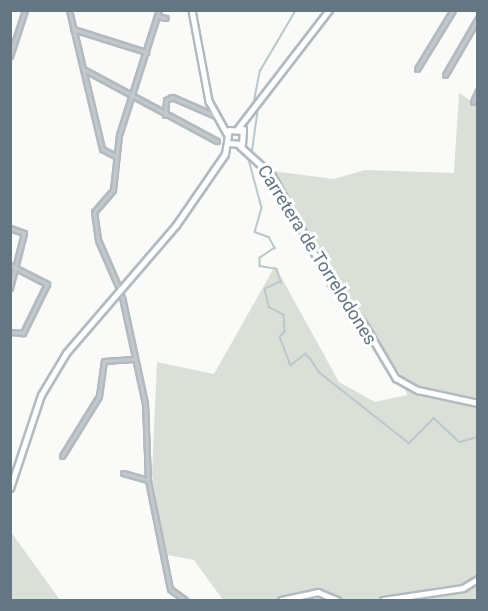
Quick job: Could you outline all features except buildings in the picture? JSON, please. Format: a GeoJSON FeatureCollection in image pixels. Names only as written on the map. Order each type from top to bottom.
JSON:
{"type":"FeatureCollection","features":[{"type":"Feature","properties":{"kind":"main road"},"geometry":{"type":"LineString","coordinates":[[192,10],[217,117],[236,144]]}},
{"type":"Feature","properties":{"kind":"main road"},"geometry":{"type":"LineString","coordinates":[[227,133],[238,129],[245,122],[273,77],[329,10]]}},
{"type":"Feature","properties":{"kind":"main road"},"geometry":{"type":"LineString","coordinates":[[223,123],[238,129]]}},
{"type":"Feature","properties":{"kind":"main road"},"geometry":{"type":"LineString","coordinates":[[10,488],[41,395],[66,352],[176,225],[225,154],[236,144],[238,129]]}},
{"type":"Feature","properties":{"kind":"main road","name":"Carretera de Torrelodones"},"geometry":{"type":"LineString","coordinates":[[236,144],[249,151],[272,176],[332,285],[364,324],[396,378],[418,390],[477,403]]}},
{"type":"Feature","properties":{"kind":"main road"},"geometry":{"type":"LineString","coordinates":[[382,600],[462,588],[477,579]]}},
{"type":"Feature","properties":{"kind":"main road"},"geometry":{"type":"LineString","coordinates":[[281,600],[318,592],[338,600]]}},
{"type":"Feature","properties":{"kind":"street"},"geometry":{"type":"LineString","coordinates":[[10,56],[25,10]]}},
{"type":"Feature","properties":{"kind":"street"},"geometry":{"type":"LineString","coordinates":[[69,10],[102,149],[115,156]]}},
{"type":"Feature","properties":{"kind":"street"},"geometry":{"type":"LineString","coordinates":[[118,286],[98,240],[94,212],[113,190],[115,156],[159,10]]}},
{"type":"Feature","properties":{"kind":"street"},"geometry":{"type":"LineString","coordinates":[[417,69],[453,10]]}},
{"type":"Feature","properties":{"kind":"street"},"geometry":{"type":"LineString","coordinates":[[157,16],[166,18]]}},
{"type":"Feature","properties":{"kind":"street"},"geometry":{"type":"LineString","coordinates":[[445,75],[477,18]]}},
{"type":"Feature","properties":{"kind":"street"},"geometry":{"type":"LineString","coordinates":[[72,29],[146,52]]}},
{"type":"Feature","properties":{"kind":"street"},"geometry":{"type":"LineString","coordinates":[[85,70],[131,99],[217,141]]}},
{"type":"Feature","properties":{"kind":"street"},"geometry":{"type":"LineString","coordinates":[[473,102],[477,91]]}},
{"type":"Feature","properties":{"kind":"street"},"geometry":{"type":"LineString","coordinates":[[165,115],[166,100],[172,97],[217,117]]}},
{"type":"Feature","properties":{"kind":"street"},"geometry":{"type":"LineString","coordinates":[[10,228],[24,233],[10,288]]}},
{"type":"Feature","properties":{"kind":"street"},"geometry":{"type":"LineString","coordinates":[[10,265],[47,284],[23,333],[10,332]]}},
{"type":"Feature","properties":{"kind":"street"},"geometry":{"type":"LineString","coordinates":[[122,297],[132,359],[148,418],[148,480],[170,589],[185,600]]}},
{"type":"Feature","properties":{"kind":"street"},"geometry":{"type":"LineString","coordinates":[[62,456],[99,396],[104,361],[132,359]]}},
{"type":"Feature","properties":{"kind":"street"},"geometry":{"type":"LineString","coordinates":[[123,473],[148,480]]}},
{"type":"Feature","properties":{"kind":"shaded area"},"geometry":{"type":"Polygon","coordinates":[[[459,93],[477,105],[477,600],[223,600],[194,560],[167,555],[152,475],[157,362],[214,374],[275,266],[339,382],[375,402],[407,395],[401,375],[335,285],[272,171],[334,179],[365,170],[454,173],[459,93]]]}},
{"type":"Feature","properties":{"kind":"shaded area"},"geometry":{"type":"Polygon","coordinates":[[[11,532],[60,600],[11,600],[11,532]]]}},
{"type":"Feature","properties":{"kind":"waterway"},"geometry":{"type":"LineString","coordinates":[[254,101],[260,71],[296,10]]}},
{"type":"Feature","properties":{"kind":"waterway"},"geometry":{"type":"LineString","coordinates":[[252,151],[258,108]]}},
{"type":"Feature","properties":{"kind":"waterway"},"geometry":{"type":"LineString","coordinates":[[248,156],[262,208],[255,232],[269,237],[275,248],[260,258],[260,266],[277,269],[281,282],[265,289],[269,307],[284,315],[285,332],[280,337],[291,365],[305,354],[319,372],[409,443],[434,418],[460,442],[478,437]]}}]}
